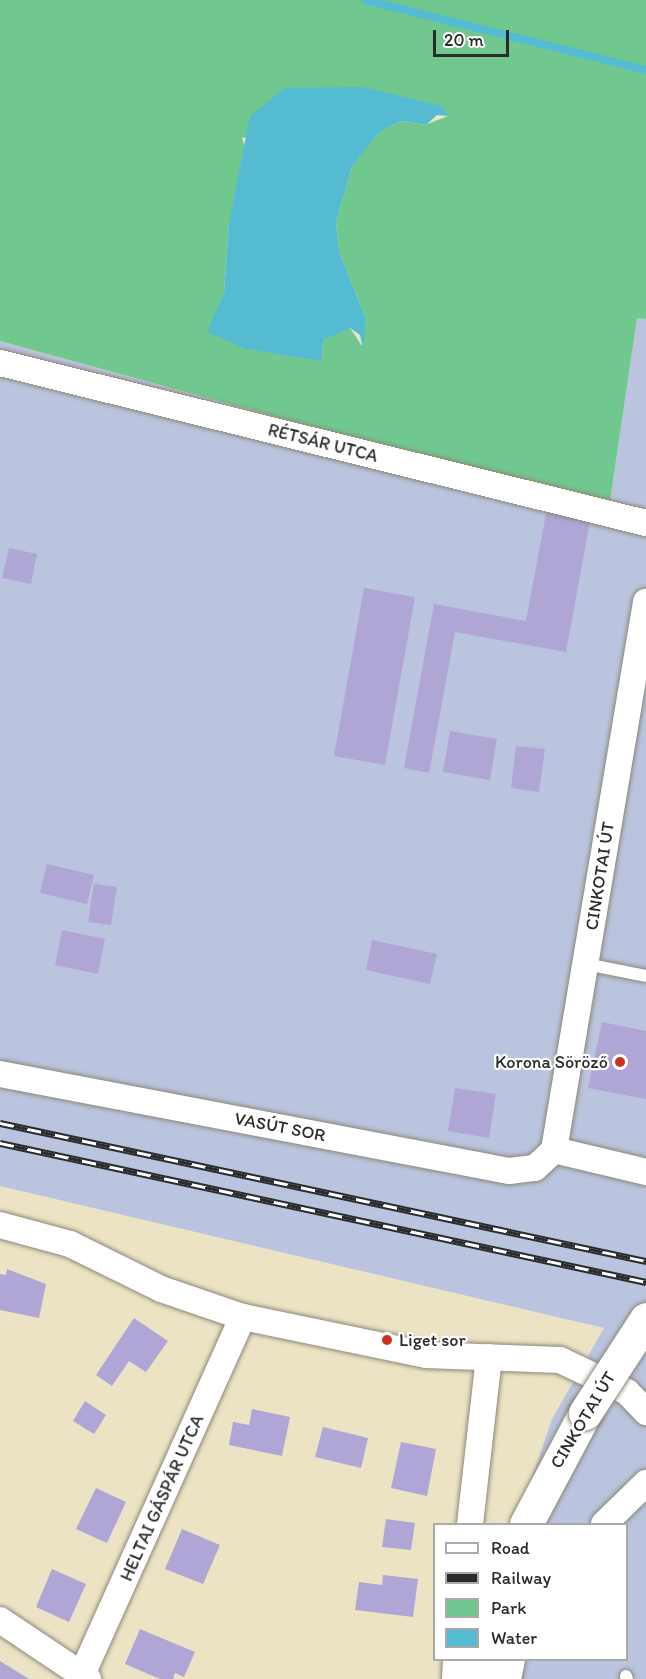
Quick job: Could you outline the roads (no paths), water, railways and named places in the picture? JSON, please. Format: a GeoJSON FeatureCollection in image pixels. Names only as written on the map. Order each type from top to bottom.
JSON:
{"type":"FeatureCollection","features":[{"type":"Feature","properties":{"kind":"main road","name":"CINKOTAI ÚT"},"geometry":{"type":"LineString","coordinates":[[527,1523],[585,1413],[646,1318]]}},
{"type":"Feature","properties":{"kind":"main road"},"geometry":{"type":"LineString","coordinates":[[480,1679],[483,1661]]}},
{"type":"Feature","properties":{"kind":"street","name":"RÉTSÁR UTCA"},"geometry":{"type":"LineString","coordinates":[[0,363],[646,523]]}},
{"type":"Feature","properties":{"kind":"street","name":"CINKOTAI ÚT"},"geometry":{"type":"LineString","coordinates":[[554,1150],[646,602]]}},
{"type":"Feature","properties":{"kind":"street","name":"VASÚT SOR"},"geometry":{"type":"LineString","coordinates":[[0,1074],[509,1171],[535,1168],[554,1150]]}},
{"type":"Feature","properties":{"kind":"street"},"geometry":{"type":"LineString","coordinates":[[554,1150],[646,1172]]}},
{"type":"Feature","properties":{"kind":"street"},"geometry":{"type":"LineString","coordinates":[[0,1225],[70,1244],[161,1289],[243,1317],[386,1349],[573,1364],[627,1392],[646,1413]]}},
{"type":"Feature","properties":{"kind":"street","name":"HELTAI GÁSPÁR UTCA"},"geometry":{"type":"LineString","coordinates":[[83,1678],[243,1317]]}},
{"type":"Feature","properties":{"kind":"street"},"geometry":{"type":"LineString","coordinates":[[470,1523],[489,1357]]}},
{"type":"Feature","properties":{"kind":"street"},"geometry":{"type":"LineString","coordinates":[[605,1523],[646,1483]]}},
{"type":"Feature","properties":{"kind":"street"},"geometry":{"type":"LineString","coordinates":[[0,1620],[83,1678]]}},
{"type":"Feature","properties":{"kind":"street"},"geometry":{"type":"LineString","coordinates":[[455,1679],[456,1661]]}},
{"type":"Feature","properties":{"kind":"street"},"geometry":{"type":"LineString","coordinates":[[508,1679],[512,1661]]}},
{"type":"Feature","properties":{"kind":"lane"},"geometry":{"type":"LineString","coordinates":[[586,964],[646,976]]}},
{"type":"Feature","properties":{"kind":"water"},"geometry":{"type":"Polygon","coordinates":[[[363,87],[441,106],[449,116],[437,115],[426,125],[401,121],[379,132],[352,167],[336,222],[339,251],[366,319],[363,349],[360,335],[350,328],[323,340],[322,361],[246,349],[207,332],[224,293],[229,223],[250,116],[285,88],[363,87]]]}},
{"type":"Feature","properties":{"kind":"waterway"},"geometry":{"type":"LineString","coordinates":[[365,0],[646,70]]}},
{"type":"Feature","properties":{"kind":"railway"},"geometry":{"type":"LineString","coordinates":[[0,1123],[646,1261]]}},
{"type":"Feature","properties":{"kind":"railway"},"geometry":{"type":"LineString","coordinates":[[0,1143],[646,1282]]}},
{"type":"Feature","properties":{"kind":"place","name":"Korona Söröző"},"geometry":{"type":"Point","coordinates":[620,1062]}},
{"type":"Feature","properties":{"kind":"place","name":"Liget sor"},"geometry":{"type":"Point","coordinates":[387,1340]}}]}
